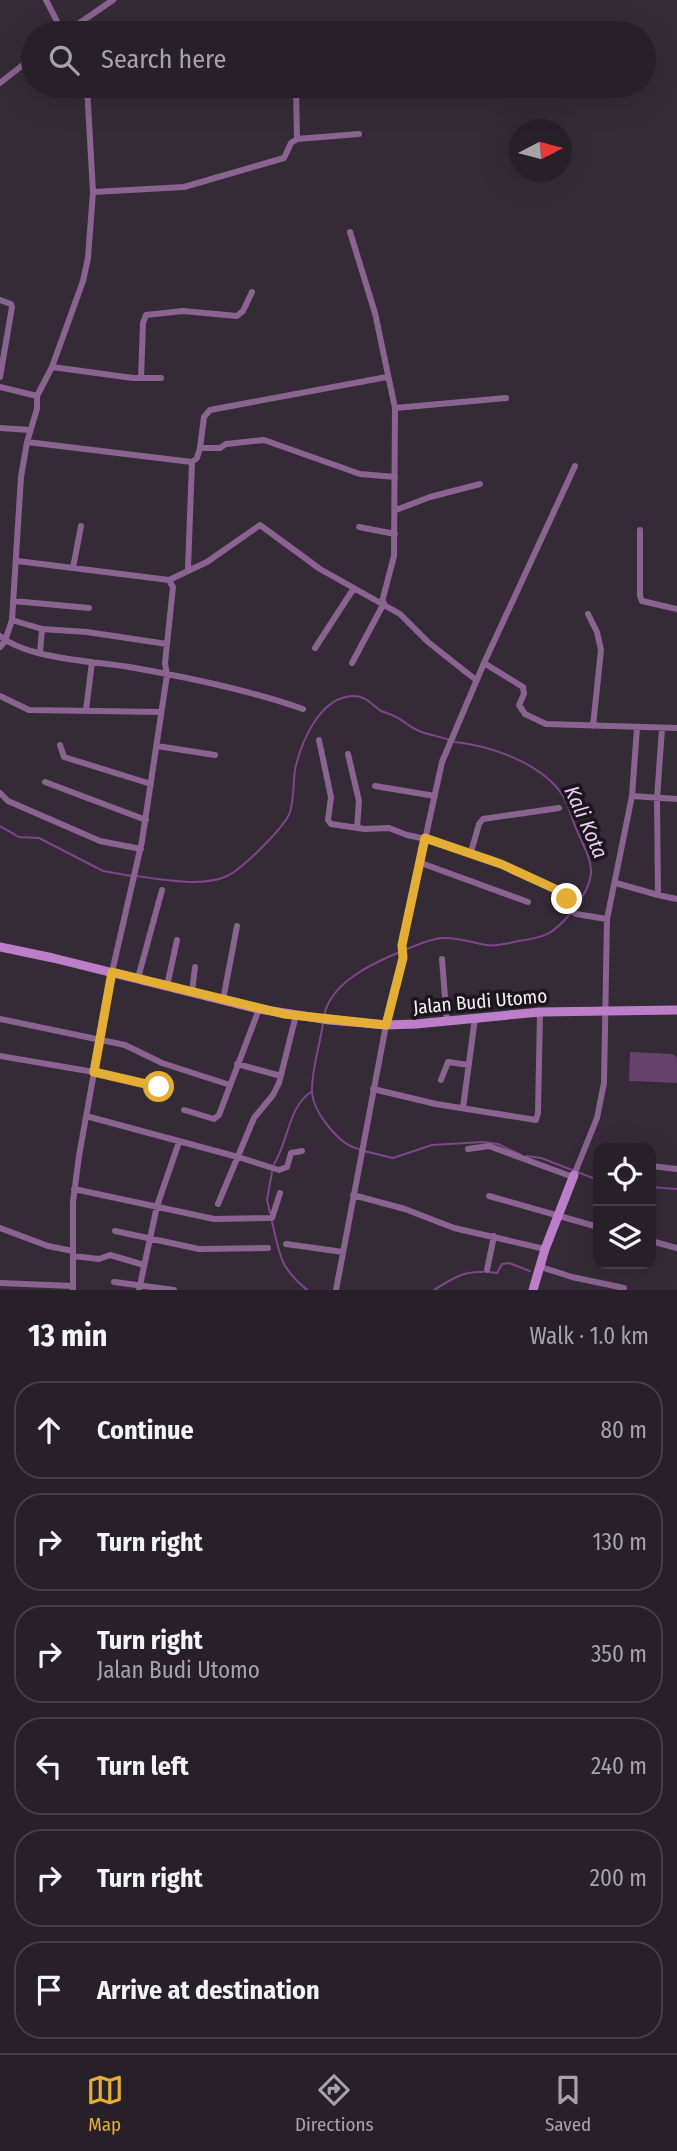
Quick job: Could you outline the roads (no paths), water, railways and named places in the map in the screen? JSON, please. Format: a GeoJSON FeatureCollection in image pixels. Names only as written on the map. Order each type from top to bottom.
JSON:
{"type":"FeatureCollection","features":[{"type":"Feature","properties":{"kind":"street"},"geometry":{"type":"LineString","coordinates":[[46,0],[57,21]]}},
{"type":"Feature","properties":{"kind":"street"},"geometry":{"type":"LineString","coordinates":[[82,21],[113,0]]}},
{"type":"Feature","properties":{"kind":"street"},"geometry":{"type":"LineString","coordinates":[[0,83],[21,66]]}},
{"type":"Feature","properties":{"kind":"street"},"geometry":{"type":"LineString","coordinates":[[0,647],[12,620],[19,497],[27,442],[37,409],[37,396],[52,367],[86,271],[93,192],[88,98]]}},
{"type":"Feature","properties":{"kind":"street"},"geometry":{"type":"LineString","coordinates":[[296,98],[297,139]]}},
{"type":"Feature","properties":{"kind":"street"},"geometry":{"type":"LineString","coordinates":[[93,192],[184,187],[284,158],[291,143],[297,139],[359,134]]}},
{"type":"Feature","properties":{"kind":"street"},"geometry":{"type":"LineString","coordinates":[[350,232],[375,313],[395,408],[396,510],[394,556],[383,603],[352,663]]}},
{"type":"Feature","properties":{"kind":"street"},"geometry":{"type":"LineString","coordinates":[[141,378],[146,315],[183,311],[237,316],[243,311],[252,292]]}},
{"type":"Feature","properties":{"kind":"street"},"geometry":{"type":"LineString","coordinates":[[0,300],[12,307],[0,377]]}},
{"type":"Feature","properties":{"kind":"street"},"geometry":{"type":"LineString","coordinates":[[52,367],[141,378],[161,377]]}},
{"type":"Feature","properties":{"kind":"street"},"geometry":{"type":"LineString","coordinates":[[27,442],[192,462],[197,458],[200,448],[207,412],[387,377]]}},
{"type":"Feature","properties":{"kind":"street"},"geometry":{"type":"LineString","coordinates":[[0,387],[37,396]]}},
{"type":"Feature","properties":{"kind":"street"},"geometry":{"type":"LineString","coordinates":[[395,408],[506,398]]}},
{"type":"Feature","properties":{"kind":"street"},"geometry":{"type":"LineString","coordinates":[[0,428],[30,430]]}},
{"type":"Feature","properties":{"kind":"street"},"geometry":{"type":"LineString","coordinates":[[200,448],[264,440],[360,474],[395,477]]}},
{"type":"Feature","properties":{"kind":"street"},"geometry":{"type":"LineString","coordinates":[[188,569],[192,462]]}},
{"type":"Feature","properties":{"kind":"street"},"geometry":{"type":"LineString","coordinates":[[336,1290],[373,1089],[403,956],[402,945],[447,749],[575,466]]}},
{"type":"Feature","properties":{"kind":"street"},"geometry":{"type":"LineString","coordinates":[[396,510],[430,497],[480,484]]}},
{"type":"Feature","properties":{"kind":"street"},"geometry":{"type":"LineString","coordinates":[[17,561],[169,580],[207,562],[260,525],[320,569],[400,614],[428,642],[476,680]]}},
{"type":"Feature","properties":{"kind":"street"},"geometry":{"type":"LineString","coordinates":[[73,568],[81,526]]}},
{"type":"Feature","properties":{"kind":"street"},"geometry":{"type":"LineString","coordinates":[[359,527],[395,534]]}},
{"type":"Feature","properties":{"kind":"street"},"geometry":{"type":"LineString","coordinates":[[640,530],[640,596],[644,602],[677,609]]}},
{"type":"Feature","properties":{"kind":"street"},"geometry":{"type":"LineString","coordinates":[[0,1283],[73,1288],[74,1189],[112,972],[134,884],[146,820],[167,675],[167,644],[173,587],[169,580]]}},
{"type":"Feature","properties":{"kind":"street"},"geometry":{"type":"LineString","coordinates":[[316,648],[354,588]]}},
{"type":"Feature","properties":{"kind":"street"},"geometry":{"type":"LineString","coordinates":[[13,601],[89,608]]}},
{"type":"Feature","properties":{"kind":"street"},"geometry":{"type":"LineString","coordinates":[[589,614],[601,650],[593,726]]}},
{"type":"Feature","properties":{"kind":"street"},"geometry":{"type":"LineString","coordinates":[[12,620],[42,629],[87,632],[167,644]]}},
{"type":"Feature","properties":{"kind":"street"},"geometry":{"type":"LineString","coordinates":[[40,653],[42,629]]}},
{"type":"Feature","properties":{"kind":"street"},"geometry":{"type":"LineString","coordinates":[[3,638],[40,653],[267,696],[303,709]]}},
{"type":"Feature","properties":{"kind":"street"},"geometry":{"type":"LineString","coordinates":[[86,710],[92,662]]}},
{"type":"Feature","properties":{"kind":"street"},"geometry":{"type":"LineString","coordinates":[[484,663],[523,687],[524,694],[519,705],[531,718],[546,724],[677,728]]}},
{"type":"Feature","properties":{"kind":"street"},"geometry":{"type":"LineString","coordinates":[[0,696],[29,710],[162,712]]}},
{"type":"Feature","properties":{"kind":"street"},"geometry":{"type":"LineString","coordinates":[[533,1290],[545,1249],[601,1104],[607,919],[632,796],[637,728]]}},
{"type":"Feature","properties":{"kind":"street"},"geometry":{"type":"LineString","coordinates":[[657,895],[657,799],[662,728]]}},
{"type":"Feature","properties":{"kind":"street"},"geometry":{"type":"LineString","coordinates":[[319,740],[331,797],[328,820],[331,824],[372,830],[389,828],[471,852],[564,893],[567,897],[566,906],[576,914],[607,919]]}},
{"type":"Feature","properties":{"kind":"street"},"geometry":{"type":"LineString","coordinates":[[60,745],[64,757],[151,784]]}},
{"type":"Feature","properties":{"kind":"street"},"geometry":{"type":"LineString","coordinates":[[157,746],[215,755]]}},
{"type":"Feature","properties":{"kind":"street"},"geometry":{"type":"LineString","coordinates":[[348,754],[359,801],[357,828]]}},
{"type":"Feature","properties":{"kind":"street"},"geometry":{"type":"LineString","coordinates":[[45,782],[146,820]]}},
{"type":"Feature","properties":{"kind":"street"},"geometry":{"type":"LineString","coordinates":[[375,786],[435,796]]}},
{"type":"Feature","properties":{"kind":"street"},"geometry":{"type":"LineString","coordinates":[[0,793],[8,801],[100,841],[141,849]]}},
{"type":"Feature","properties":{"kind":"street"},"geometry":{"type":"LineString","coordinates":[[632,796],[677,799]]}},
{"type":"Feature","properties":{"kind":"street"},"geometry":{"type":"LineString","coordinates":[[471,852],[479,824],[483,820],[559,808]]}},
{"type":"Feature","properties":{"kind":"street"},"geometry":{"type":"LineString","coordinates":[[421,863],[528,902]]}},
{"type":"Feature","properties":{"kind":"street"},"geometry":{"type":"LineString","coordinates":[[616,883],[677,899]]}},
{"type":"Feature","properties":{"kind":"street"},"geometry":{"type":"LineString","coordinates":[[138,978],[162,890]]}},
{"type":"Feature","properties":{"kind":"street"},"geometry":{"type":"LineString","coordinates":[[223,1000],[237,926]]}},
{"type":"Feature","properties":{"kind":"street"},"geometry":{"type":"LineString","coordinates":[[167,986],[177,940]]}},
{"type":"Feature","properties":{"kind":"street","name":"Jalan Budi Utomo"},"geometry":{"type":"LineString","coordinates":[[0,947],[259,1009],[324,1020],[386,1025],[540,1013],[677,1010]]}},
{"type":"Feature","properties":{"kind":"street"},"geometry":{"type":"LineString","coordinates":[[442,959],[447,1022]]}},
{"type":"Feature","properties":{"kind":"street"},"geometry":{"type":"LineString","coordinates":[[192,992],[195,967]]}},
{"type":"Feature","properties":{"kind":"street"},"geometry":{"type":"LineString","coordinates":[[184,1110],[214,1119],[219,1115],[259,1009]]}},
{"type":"Feature","properties":{"kind":"street"},"geometry":{"type":"LineString","coordinates":[[373,1089],[536,1120],[540,1013]]}},
{"type":"Feature","properties":{"kind":"street"},"geometry":{"type":"LineString","coordinates":[[218,1204],[254,1118],[273,1095],[281,1076],[296,1015]]}},
{"type":"Feature","properties":{"kind":"street"},"geometry":{"type":"LineString","coordinates":[[463,1108],[475,1018]]}},
{"type":"Feature","properties":{"kind":"street"},"geometry":{"type":"LineString","coordinates":[[0,1019],[125,1045],[184,1071],[230,1084]]}},
{"type":"Feature","properties":{"kind":"street"},"geometry":{"type":"LineString","coordinates":[[0,1056],[94,1072],[159,1087]]}},
{"type":"Feature","properties":{"kind":"street"},"geometry":{"type":"LineString","coordinates":[[442,1080],[448,1062],[469,1065]]}},
{"type":"Feature","properties":{"kind":"street"},"geometry":{"type":"LineString","coordinates":[[237,1064],[281,1076]]}},
{"type":"Feature","properties":{"kind":"street"},"geometry":{"type":"LineString","coordinates":[[86,1116],[283,1170],[291,1153],[302,1151]]}},
{"type":"Feature","properties":{"kind":"street"},"geometry":{"type":"LineString","coordinates":[[139,1288],[148,1238],[179,1142]]}},
{"type":"Feature","properties":{"kind":"street"},"geometry":{"type":"LineString","coordinates":[[468,1149],[489,1146],[575,1173]]}},
{"type":"Feature","properties":{"kind":"street"},"geometry":{"type":"LineString","coordinates":[[656,1167],[677,1169]]}},
{"type":"Feature","properties":{"kind":"street"},"geometry":{"type":"LineString","coordinates":[[74,1189],[214,1219],[270,1219],[274,1215],[280,1193]]}},
{"type":"Feature","properties":{"kind":"street"},"geometry":{"type":"LineString","coordinates":[[353,1195],[405,1209],[454,1228],[545,1249]]}},
{"type":"Feature","properties":{"kind":"street"},"geometry":{"type":"LineString","coordinates":[[489,1196],[593,1226]]}},
{"type":"Feature","properties":{"kind":"street"},"geometry":{"type":"LineString","coordinates":[[0,1228],[73,1253],[103,1259],[110,1255],[144,1265]]}},
{"type":"Feature","properties":{"kind":"street"},"geometry":{"type":"LineString","coordinates":[[115,1231],[214,1250],[268,1248]]}},
{"type":"Feature","properties":{"kind":"street"},"geometry":{"type":"LineString","coordinates":[[487,1270],[494,1236]]}},
{"type":"Feature","properties":{"kind":"street"},"geometry":{"type":"LineString","coordinates":[[656,1242],[677,1248]]}},
{"type":"Feature","properties":{"kind":"street"},"geometry":{"type":"LineString","coordinates":[[286,1244],[342,1252]]}},
{"type":"Feature","properties":{"kind":"street"},"geometry":{"type":"LineString","coordinates":[[541,1267],[572,1277],[624,1287]]}},
{"type":"Feature","properties":{"kind":"street"},"geometry":{"type":"LineString","coordinates":[[114,1282],[139,1288],[174,1290]]}},
{"type":"Feature","properties":{"kind":"waterway","name":"Kali Kota"},"geometry":{"type":"LineString","coordinates":[[137,876],[183,882],[207,881],[227,876],[242,865],[272,837],[286,819],[292,802],[295,770],[307,734],[322,712],[342,698],[362,698],[419,731],[449,740]]}},
{"type":"Feature","properties":{"kind":"waterway","name":"Kali Kota"},"geometry":{"type":"LineString","coordinates":[[455,742],[484,747],[515,758],[542,774],[563,796],[591,868],[588,886],[573,910]]}},
{"type":"Feature","properties":{"kind":"waterway","name":"Kali Kota"},"geometry":{"type":"LineString","coordinates":[[0,826],[19,837],[39,838],[103,871],[132,876]]}},
{"type":"Feature","properties":{"kind":"waterway","name":"Kali Kota"},"geometry":{"type":"LineString","coordinates":[[407,949],[443,938],[495,945],[535,938],[553,931],[570,914]]}},
{"type":"Feature","properties":{"kind":"waterway","name":"Kali Kota"},"geometry":{"type":"LineString","coordinates":[[324,1017],[334,994],[343,984],[366,968],[402,951]]}},
{"type":"Feature","properties":{"kind":"waterway","name":"Kali Kota"},"geometry":{"type":"LineString","coordinates":[[323,1023],[313,1076],[314,1101],[322,1118],[336,1135],[359,1149]]}},
{"type":"Feature","properties":{"kind":"waterway"},"geometry":{"type":"LineString","coordinates":[[274,1164],[297,1107],[311,1092]]}},
{"type":"Feature","properties":{"kind":"waterway","name":"Kali Kota"},"geometry":{"type":"LineString","coordinates":[[364,1151],[393,1158],[432,1145],[483,1142],[498,1144],[521,1155]]}},
{"type":"Feature","properties":{"kind":"waterway","name":"Kali Kota"},"geometry":{"type":"LineString","coordinates":[[526,1156],[541,1158],[593,1178]]}},
{"type":"Feature","properties":{"kind":"waterway"},"geometry":{"type":"LineString","coordinates":[[270,1213],[267,1200],[272,1172]]}},
{"type":"Feature","properties":{"kind":"waterway","name":"Kali Kota"},"geometry":{"type":"LineString","coordinates":[[656,1187],[677,1189]]}},
{"type":"Feature","properties":{"kind":"waterway"},"geometry":{"type":"LineString","coordinates":[[272,1222],[279,1252],[286,1267],[307,1290]]}},
{"type":"Feature","properties":{"kind":"waterway"},"geometry":{"type":"LineString","coordinates":[[489,1272],[497,1273],[502,1264],[509,1263],[530,1271]]}},
{"type":"Feature","properties":{"kind":"waterway"},"geometry":{"type":"LineString","coordinates":[[434,1290],[463,1274],[483,1272]]}}]}
